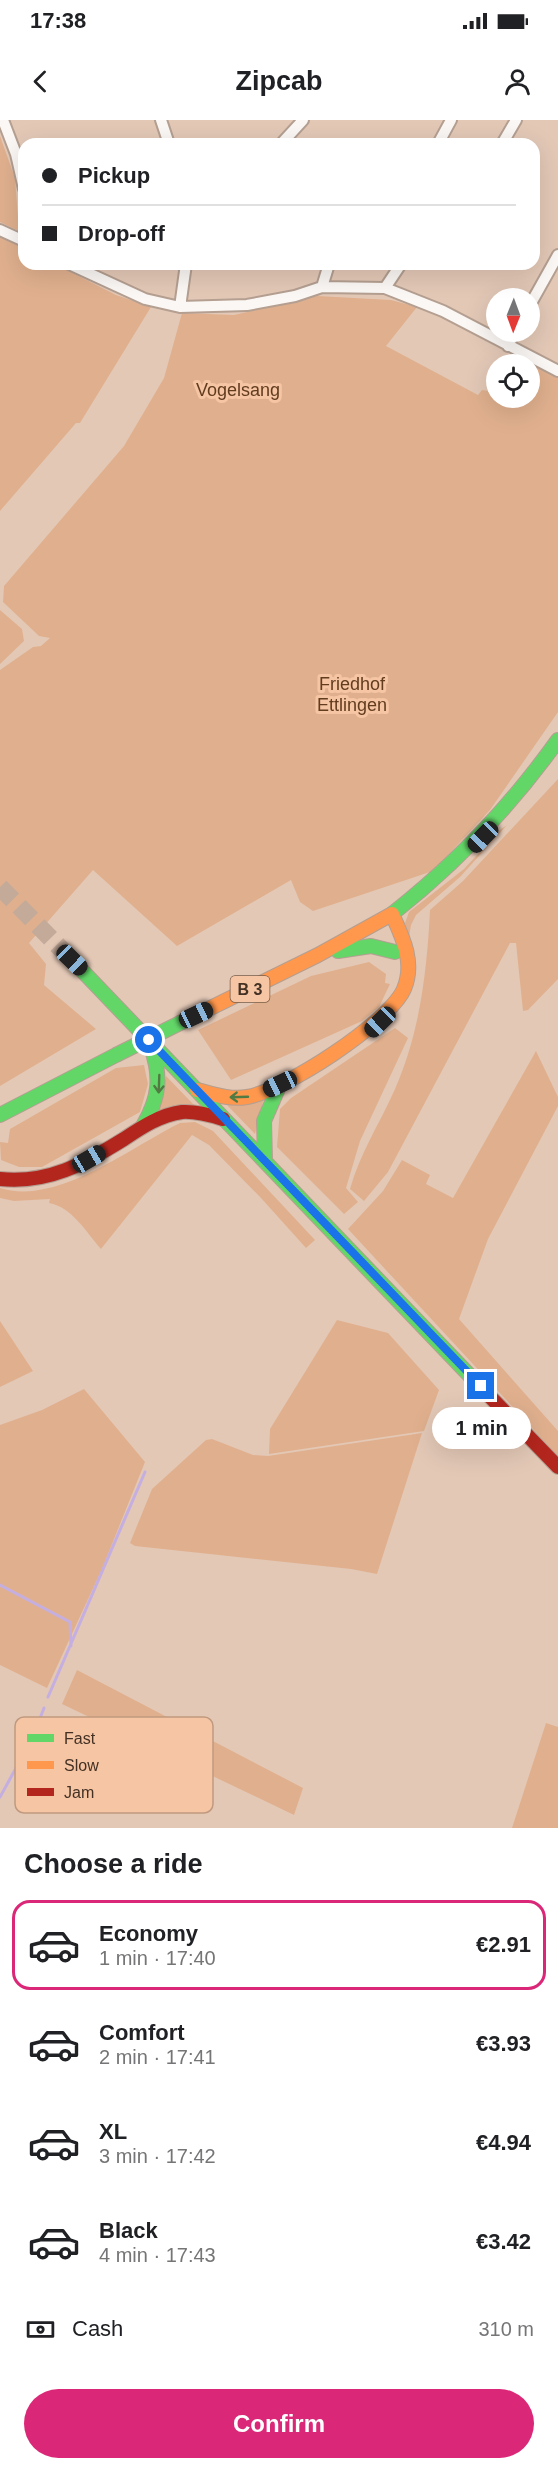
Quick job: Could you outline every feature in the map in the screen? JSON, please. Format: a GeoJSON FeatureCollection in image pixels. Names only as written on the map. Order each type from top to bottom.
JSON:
{"type":"FeatureCollection","features":[{"type":"Feature","properties":{"kind":"main road"},"geometry":{"type":"LineString","coordinates":[[386,918],[439,879],[471,849],[514,802],[558,740]]}},
{"type":"Feature","properties":{"kind":"main road"},"geometry":{"type":"LineString","coordinates":[[386,918],[404,984]]}},
{"type":"Feature","properties":{"kind":"main road"},"geometry":{"type":"LineString","coordinates":[[197,1090],[231,1098],[248,1097],[280,1084],[369,1033],[392,1011],[400,999],[408,969],[406,943],[386,918]]}},
{"type":"Feature","properties":{"kind":"main road","name":"B 3"},"geometry":{"type":"LineString","coordinates":[[0,1116],[116,1055],[318,955],[386,918]]}},
{"type":"Feature","properties":{"kind":"main road"},"geometry":{"type":"LineString","coordinates":[[318,955],[371,946],[395,952]]}},
{"type":"Feature","properties":{"kind":"main road"},"geometry":{"type":"LineString","coordinates":[[72,960],[558,1467]]}},
{"type":"Feature","properties":{"kind":"main road"},"geometry":{"type":"LineString","coordinates":[[143,1126],[158,1099],[161,1085],[159,1068],[149,1040]]}},
{"type":"Feature","properties":{"kind":"main road"},"geometry":{"type":"LineString","coordinates":[[265,1160],[263,1120],[268,1102],[280,1084]]}},
{"type":"Feature","properties":{"kind":"main road"},"geometry":{"type":"LineString","coordinates":[[0,1179],[17,1181],[46,1179],[60,1174],[143,1126],[175,1113],[189,1112],[225,1120]]}},
{"type":"Feature","properties":{"kind":"main road"},"geometry":{"type":"LineString","coordinates":[[0,1170],[17,1181]]}},
{"type":"Feature","properties":{"kind":"street"},"geometry":{"type":"LineString","coordinates":[[3,120],[18,163]]}},
{"type":"Feature","properties":{"kind":"street"},"geometry":{"type":"LineString","coordinates":[[160,120],[167,138]]}},
{"type":"Feature","properties":{"kind":"street"},"geometry":{"type":"LineString","coordinates":[[286,138],[303,120]]}},
{"type":"Feature","properties":{"kind":"street"},"geometry":{"type":"LineString","coordinates":[[441,138],[451,120]]}},
{"type":"Feature","properties":{"kind":"street"},"geometry":{"type":"LineString","coordinates":[[506,138],[516,120]]}},
{"type":"Feature","properties":{"kind":"street"},"geometry":{"type":"LineString","coordinates":[[0,230],[18,237]]}},
{"type":"Feature","properties":{"kind":"street"},"geometry":{"type":"LineString","coordinates":[[540,288],[558,255]]}},
{"type":"Feature","properties":{"kind":"street"},"geometry":{"type":"LineString","coordinates":[[82,270],[145,299],[180,307],[247,305],[295,296],[322,286],[385,288],[443,311],[558,371]]}},
{"type":"Feature","properties":{"kind":"street"},"geometry":{"type":"LineString","coordinates":[[180,307],[185,270]]}},
{"type":"Feature","properties":{"kind":"street"},"geometry":{"type":"LineString","coordinates":[[322,286],[328,270]]}},
{"type":"Feature","properties":{"kind":"street"},"geometry":{"type":"LineString","coordinates":[[385,288],[397,270]]}},
{"type":"Feature","properties":{"kind":"street"},"geometry":{"type":"LineString","coordinates":[[508,346],[510,342]]}},
{"type":"Feature","properties":{"kind":"green space"},"geometry":{"type":"Polygon","coordinates":[[[0,136],[15,178],[18,231],[0,222],[0,136]]]}},
{"type":"Feature","properties":{"kind":"green space"},"geometry":{"type":"Polygon","coordinates":[[[0,237],[18,245],[18,270],[67,270],[116,295],[151,307],[80,423],[76,423],[0,511],[0,237]]]}},
{"type":"Feature","properties":{"kind":"green space"},"geometry":{"type":"Polygon","coordinates":[[[317,296],[391,300],[417,307],[386,346],[478,395],[482,390],[486,391],[486,408],[540,408],[540,368],[558,376],[558,712],[490,810],[433,871],[313,911],[300,902],[291,880],[177,946],[93,870],[29,943],[46,964],[44,985],[96,1029],[0,1086],[0,670],[33,647],[41,646],[50,638],[39,636],[3,602],[4,586],[124,446],[164,378],[182,313],[234,315],[317,296]]]}},
{"type":"Feature","properties":{"kind":"green space"},"geometry":{"type":"Polygon","coordinates":[[[0,610],[22,629],[24,641],[0,664],[0,610]]]}},
{"type":"Feature","properties":{"kind":"green space"},"geometry":{"type":"Polygon","coordinates":[[[558,779],[558,979],[528,1010],[523,1011],[516,943],[510,943],[388,1172],[364,1201],[350,1189],[365,1151],[395,1089],[411,1046],[421,1001],[430,910],[463,881],[558,779]]]}},
{"type":"Feature","properties":{"kind":"green space"},"geometry":{"type":"Polygon","coordinates":[[[507,825],[460,877],[416,915],[409,937],[405,923],[409,912],[464,869],[507,825]]]}},
{"type":"Feature","properties":{"kind":"green space"},"geometry":{"type":"Polygon","coordinates":[[[369,962],[386,974],[385,983],[390,984],[379,1007],[362,1021],[231,1080],[198,1030],[311,976],[369,962]]]}},
{"type":"Feature","properties":{"kind":"green space"},"geometry":{"type":"Polygon","coordinates":[[[395,1028],[408,1038],[360,1141],[346,1188],[358,1202],[344,1214],[277,1147],[280,1109],[291,1098],[395,1028]]]}},
{"type":"Feature","properties":{"kind":"green space"},"geometry":{"type":"Polygon","coordinates":[[[536,1051],[558,1097],[558,1106],[488,1239],[459,1319],[558,1431],[558,1456],[348,1229],[383,1191],[402,1160],[430,1175],[426,1184],[453,1198],[536,1051]]]}},
{"type":"Feature","properties":{"kind":"green space"},"geometry":{"type":"Polygon","coordinates":[[[144,1065],[148,1084],[140,1112],[42,1167],[19,1167],[1,1160],[0,1142],[8,1143],[10,1129],[116,1068],[144,1065]]]}},
{"type":"Feature","properties":{"kind":"green space"},"geometry":{"type":"Polygon","coordinates":[[[166,1076],[195,1106],[158,1114],[166,1076]]]}},
{"type":"Feature","properties":{"kind":"green space"},"geometry":{"type":"Polygon","coordinates":[[[265,1094],[255,1134],[226,1104],[265,1094]]]}},
{"type":"Feature","properties":{"kind":"green space"},"geometry":{"type":"Polygon","coordinates":[[[195,1122],[213,1131],[315,1240],[306,1248],[209,1145],[192,1135],[101,1249],[72,1215],[65,1209],[49,1203],[50,1199],[14,1201],[0,1198],[0,1188],[22,1191],[45,1189],[69,1182],[92,1172],[180,1123],[195,1122]]]}},
{"type":"Feature","properties":{"kind":"green space"},"geometry":{"type":"Polygon","coordinates":[[[337,1320],[388,1333],[439,1390],[424,1431],[269,1454],[270,1429],[337,1320]]]}},
{"type":"Feature","properties":{"kind":"green space"},"geometry":{"type":"Polygon","coordinates":[[[0,1321],[33,1371],[0,1387],[0,1321]]]}},
{"type":"Feature","properties":{"kind":"green space"},"geometry":{"type":"Polygon","coordinates":[[[84,1389],[145,1462],[102,1569],[47,1688],[0,1665],[0,1425],[42,1410],[84,1389]]]}},
{"type":"Feature","properties":{"kind":"green space"},"geometry":{"type":"Polygon","coordinates":[[[422,1433],[377,1574],[351,1569],[135,1546],[130,1543],[152,1489],[206,1440],[212,1439],[253,1455],[268,1456],[422,1433]]]}},
{"type":"Feature","properties":{"kind":"green space"},"geometry":{"type":"Polygon","coordinates":[[[77,1670],[167,1717],[89,1717],[62,1704],[77,1670]]]}},
{"type":"Feature","properties":{"kind":"green space"},"geometry":{"type":"Polygon","coordinates":[[[546,1723],[558,1727],[558,1828],[512,1828],[546,1723]]]}},
{"type":"Feature","properties":{"kind":"green space"},"geometry":{"type":"Polygon","coordinates":[[[213,1741],[303,1788],[294,1815],[213,1776],[213,1741]]]}},
{"type":"Feature","properties":{"kind":"waterway"},"geometry":{"type":"LineString","coordinates":[[48,1697],[145,1472]]}},
{"type":"Feature","properties":{"kind":"waterway"},"geometry":{"type":"LineString","coordinates":[[0,1585],[70,1622],[71,1646]]}},
{"type":"Feature","properties":{"kind":"waterway"},"geometry":{"type":"LineString","coordinates":[[41,1717],[44,1708]]}},
{"type":"Feature","properties":{"kind":"waterway"},"geometry":{"type":"LineString","coordinates":[[0,1797],[15,1770]]}},
{"type":"Feature","properties":{"kind":"tunnel"},"geometry":{"type":"LineString","coordinates":[[0,887],[72,960]]}},
{"type":"Feature","properties":{"kind":"traffic: fast"},"geometry":{"type":"LineString","coordinates":[[392,914],[439,875],[502,811],[558,740]]}},
{"type":"Feature","properties":{"kind":"traffic: fast"},"geometry":{"type":"LineString","coordinates":[[338,951],[371,946],[395,952]]}},
{"type":"Feature","properties":{"kind":"traffic: fast"},"geometry":{"type":"LineString","coordinates":[[72,960],[473,1379]]}},
{"type":"Feature","properties":{"kind":"traffic: fast"},"geometry":{"type":"LineString","coordinates":[[116,1055],[182,1022]]}},
{"type":"Feature","properties":{"kind":"traffic: fast"},"geometry":{"type":"LineString","coordinates":[[143,1126],[153,1106],[157,1088],[157,1068],[151,1047]]}},
{"type":"Feature","properties":{"kind":"traffic: fast"},"geometry":{"type":"LineString","coordinates":[[0,1115],[116,1055]]}},
{"type":"Feature","properties":{"kind":"traffic: fast"},"geometry":{"type":"LineString","coordinates":[[265,1160],[264,1121],[280,1084]]}},
{"type":"Feature","properties":{"kind":"traffic: slow"},"geometry":{"type":"LineString","coordinates":[[182,1022],[318,955],[392,914],[406,951],[407,979],[404,989],[394,1003],[378,1019],[334,1054],[264,1092],[234,1098],[197,1090]]}},
{"type":"Feature","properties":{"kind":"traffic: jam"},"geometry":{"type":"LineString","coordinates":[[0,1179],[34,1178],[65,1170],[166,1116],[192,1112],[223,1119]]}},
{"type":"Feature","properties":{"kind":"traffic: jam"},"geometry":{"type":"LineString","coordinates":[[473,1379],[558,1467]]}},
{"type":"Feature","properties":{"kind":"route"},"geometry":{"type":"LineString","coordinates":[[149,1040],[481,1386]]}},
{"type":"Feature","properties":{"kind":"park label","name":"Vogelsang"},"geometry":{"type":"Point","coordinates":[238,390]}},
{"type":"Feature","properties":{"kind":"park label","name":"Friedhof Ettlingen"},"geometry":{"type":"Point","coordinates":[352,694]}}]}
